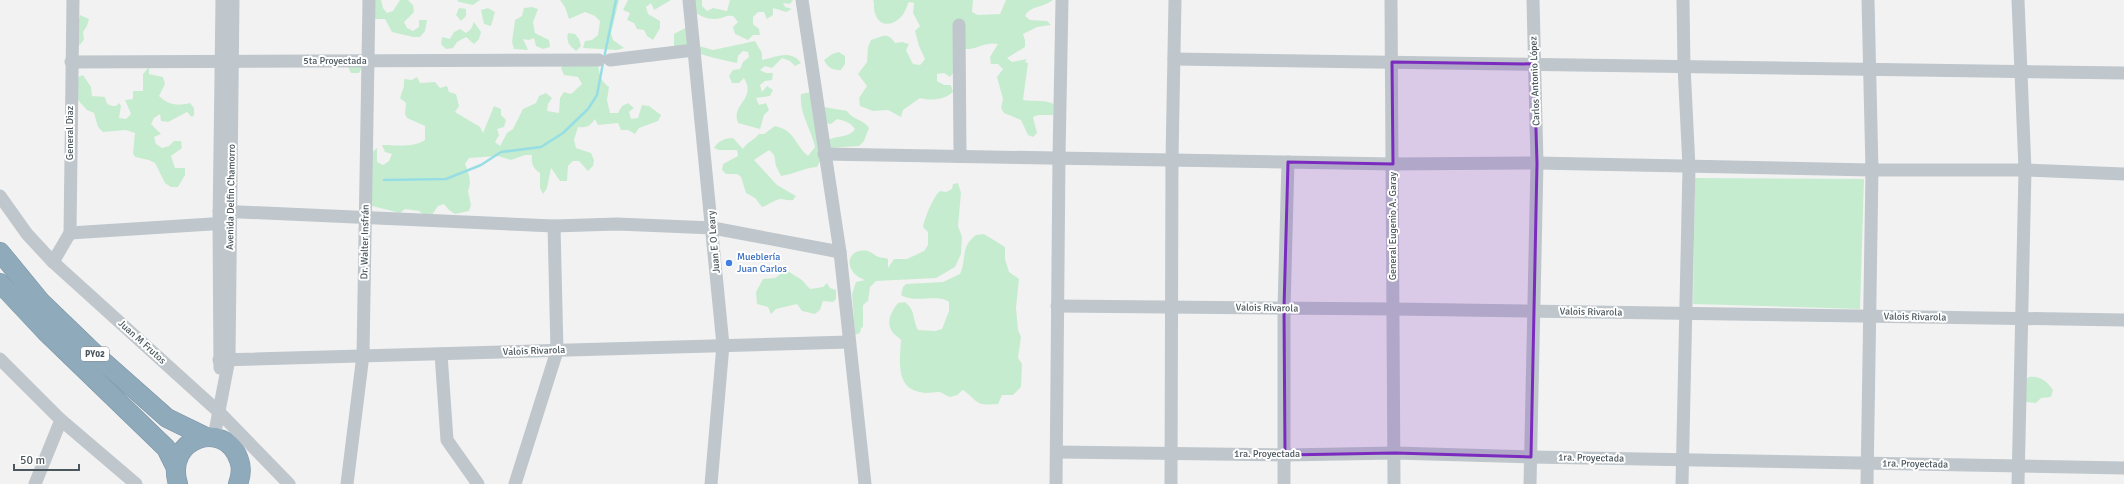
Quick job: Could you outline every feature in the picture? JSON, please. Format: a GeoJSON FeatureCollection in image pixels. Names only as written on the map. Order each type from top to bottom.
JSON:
{"type":"FeatureCollection","features":[{"type":"Feature","properties":{"kind":"highway","name":"PY02"},"geometry":{"type":"LineString","coordinates":[[0,252],[41,302],[97,356],[167,418],[227,443],[237,453],[241,466],[240,483]]}},
{"type":"Feature","properties":{"kind":"highway","name":"PY02"},"geometry":{"type":"LineString","coordinates":[[0,283],[45,331],[166,448],[177,475]]}},
{"type":"Feature","properties":{"kind":"highway","name":"PY02"},"geometry":{"type":"LineString","coordinates":[[177,475],[182,449],[189,443],[210,437]]}},
{"type":"Feature","properties":{"kind":"street","name":"General Diaz"},"geometry":{"type":"LineString","coordinates":[[70,233],[72,0]]}},
{"type":"Feature","properties":{"kind":"street","name":"Avenida Delfin Chamorro"},"geometry":{"type":"LineString","coordinates":[[222,0],[227,61]]}},
{"type":"Feature","properties":{"kind":"street","name":"Avenida Delfin Chamorro"},"geometry":{"type":"LineString","coordinates":[[210,437],[220,413],[224,360],[227,61],[233,0]]}},
{"type":"Feature","properties":{"kind":"street","name":"Dr. Walter Insfrán"},"geometry":{"type":"LineString","coordinates":[[347,484],[363,355],[369,0]]}},
{"type":"Feature","properties":{"kind":"street","name":"Juan E O Leary"},"geometry":{"type":"LineString","coordinates":[[689,0],[713,228],[723,345],[711,484]]}},
{"type":"Feature","properties":{"kind":"street"},"geometry":{"type":"LineString","coordinates":[[802,0],[824,154],[840,252],[865,484]]}},
{"type":"Feature","properties":{"kind":"street"},"geometry":{"type":"LineString","coordinates":[[1056,484],[1057,306],[1062,0]]}},
{"type":"Feature","properties":{"kind":"street"},"geometry":{"type":"LineString","coordinates":[[1171,484],[1174,0]]}},
{"type":"Feature","properties":{"kind":"street","name":"General Eugenio A. Garay"},"geometry":{"type":"LineString","coordinates":[[1391,0],[1394,484]]}},
{"type":"Feature","properties":{"kind":"street","name":"Carlos Antonio López"},"geometry":{"type":"LineString","coordinates":[[1530,484],[1537,163],[1533,0]]}},
{"type":"Feature","properties":{"kind":"street"},"geometry":{"type":"LineString","coordinates":[[1682,484],[1689,167],[1684,66],[1683,0]]}},
{"type":"Feature","properties":{"kind":"street"},"geometry":{"type":"LineString","coordinates":[[1867,484],[1872,170],[1868,0]]}},
{"type":"Feature","properties":{"kind":"street"},"geometry":{"type":"LineString","coordinates":[[2018,0],[2025,170],[2018,484]]}},
{"type":"Feature","properties":{"kind":"street"},"geometry":{"type":"LineString","coordinates":[[959,25],[960,156]]}},
{"type":"Feature","properties":{"kind":"street","name":"5ta Proyectada"},"geometry":{"type":"LineString","coordinates":[[71,62],[605,60],[694,50]]}},
{"type":"Feature","properties":{"kind":"street"},"geometry":{"type":"LineString","coordinates":[[1174,59],[2124,73]]}},
{"type":"Feature","properties":{"kind":"street"},"geometry":{"type":"LineString","coordinates":[[824,154],[1393,164],[1537,163],[1872,170],[2025,170],[2124,174]]}},
{"type":"Feature","properties":{"kind":"street"},"geometry":{"type":"LineString","coordinates":[[1284,484],[1284,308],[1288,162]]}},
{"type":"Feature","properties":{"kind":"street","name":"Juan M Frutos"},"geometry":{"type":"LineString","coordinates":[[0,196],[27,234],[53,262],[220,413],[289,484]]}},
{"type":"Feature","properties":{"kind":"street"},"geometry":{"type":"LineString","coordinates":[[53,262],[70,233],[225,217],[365,217],[554,226],[617,224],[713,228],[840,252]]}},
{"type":"Feature","properties":{"kind":"street"},"geometry":{"type":"LineString","coordinates":[[515,484],[557,351],[554,226]]}},
{"type":"Feature","properties":{"kind":"street","name":"Valois Rivarola"},"geometry":{"type":"LineString","coordinates":[[1057,306],[1171,306],[2124,320]]}},
{"type":"Feature","properties":{"kind":"street","name":"Valois Rivarola"},"geometry":{"type":"LineString","coordinates":[[224,360],[849,342]]}},
{"type":"Feature","properties":{"kind":"street"},"geometry":{"type":"LineString","coordinates":[[441,354],[447,440],[478,484]]}},
{"type":"Feature","properties":{"kind":"street"},"geometry":{"type":"LineString","coordinates":[[0,359],[62,420],[136,484]]}},
{"type":"Feature","properties":{"kind":"street"},"geometry":{"type":"LineString","coordinates":[[35,484],[62,420]]}},
{"type":"Feature","properties":{"kind":"street","name":"1ra. Proyectada"},"geometry":{"type":"LineString","coordinates":[[1057,452],[1172,454],[1395,453],[1531,457],[2124,468]]}},
{"type":"Feature","properties":{"kind":"highlighted area"},"geometry":{"type":"Polygon","coordinates":[[[1392,62],[1534,64],[1537,163],[1531,457],[1395,453],[1285,455],[1284,308],[1288,162],[1393,164],[1392,62]]]}},
{"type":"Feature","properties":{"kind":"green space"},"geometry":{"type":"Polygon","coordinates":[[[373,0],[381,0],[383,8],[387,13],[393,11],[400,0],[408,0],[413,5],[414,12],[404,22],[407,28],[413,31],[419,27],[419,20],[427,20],[425,31],[420,37],[413,37],[392,32],[385,19],[371,19],[373,0]]]}},
{"type":"Feature","properties":{"kind":"green space"},"geometry":{"type":"Polygon","coordinates":[[[457,0],[480,0],[473,5],[459,2],[457,0]]]}},
{"type":"Feature","properties":{"kind":"green space"},"geometry":{"type":"Polygon","coordinates":[[[560,0],[619,0],[611,33],[613,40],[624,48],[617,50],[583,48],[585,41],[592,40],[598,35],[600,21],[595,16],[585,12],[569,19],[565,7],[560,0]]]}},
{"type":"Feature","properties":{"kind":"green space"},"geometry":{"type":"Polygon","coordinates":[[[628,0],[671,0],[654,10],[651,3],[646,7],[648,14],[660,21],[660,28],[653,40],[647,36],[644,30],[637,29],[634,23],[627,20],[630,13],[623,10],[628,0]]]}},
{"type":"Feature","properties":{"kind":"green space"},"geometry":{"type":"Polygon","coordinates":[[[694,0],[702,0],[702,6],[707,11],[713,8],[727,11],[730,0],[793,0],[790,4],[783,3],[785,7],[792,9],[786,12],[773,8],[773,15],[767,19],[764,12],[758,12],[753,17],[753,24],[759,29],[760,35],[753,35],[748,40],[735,34],[733,27],[738,22],[733,16],[718,19],[703,17],[694,11],[694,0]]]}},
{"type":"Feature","properties":{"kind":"green space"},"geometry":{"type":"Polygon","coordinates":[[[873,0],[973,0],[972,12],[978,15],[1000,14],[1006,0],[1053,0],[1030,10],[1025,16],[1030,20],[1047,21],[1051,25],[1037,27],[1023,34],[1025,47],[1007,58],[1012,62],[1027,59],[1025,62],[1028,63],[1023,100],[1054,104],[1053,115],[1038,115],[1033,117],[1037,133],[1033,137],[1028,135],[1021,120],[1004,113],[1001,108],[1003,99],[997,77],[1003,69],[998,64],[991,64],[990,57],[998,44],[993,43],[964,49],[954,72],[950,77],[944,73],[937,74],[937,81],[944,85],[951,85],[953,92],[946,97],[933,100],[920,98],[903,110],[901,117],[888,110],[873,111],[860,106],[859,98],[867,86],[858,74],[867,62],[868,47],[871,40],[881,36],[887,36],[895,43],[902,42],[909,44],[906,50],[913,64],[920,65],[925,59],[919,46],[915,31],[920,26],[913,13],[914,3],[909,2],[902,16],[890,24],[885,24],[877,19],[874,11],[873,0]]]}},
{"type":"Feature","properties":{"kind":"green space"},"geometry":{"type":"Polygon","coordinates":[[[532,7],[538,9],[533,22],[535,33],[549,40],[550,47],[543,49],[536,46],[534,38],[529,40],[523,39],[528,50],[514,49],[512,42],[515,20],[522,16],[524,8],[532,7]]]}},
{"type":"Feature","properties":{"kind":"green space"},"geometry":{"type":"Polygon","coordinates":[[[459,8],[466,9],[466,16],[461,21],[456,15],[459,8]]]}},
{"type":"Feature","properties":{"kind":"green space"},"geometry":{"type":"Polygon","coordinates":[[[488,8],[495,12],[491,26],[484,24],[481,10],[488,8]]]}},
{"type":"Feature","properties":{"kind":"green space"},"geometry":{"type":"Polygon","coordinates":[[[80,15],[89,19],[83,32],[84,39],[80,45],[73,42],[80,15]]]}},
{"type":"Feature","properties":{"kind":"green space"},"geometry":{"type":"Polygon","coordinates":[[[474,22],[481,32],[479,39],[474,44],[466,37],[457,42],[453,48],[446,49],[441,44],[442,37],[450,39],[454,32],[460,29],[466,33],[471,29],[474,22]]]}},
{"type":"Feature","properties":{"kind":"green space"},"geometry":{"type":"Polygon","coordinates":[[[687,27],[688,46],[674,49],[674,34],[687,27]]]}},
{"type":"Feature","properties":{"kind":"green space"},"geometry":{"type":"Polygon","coordinates":[[[568,33],[575,34],[579,39],[581,46],[576,51],[567,39],[568,33]]]}},
{"type":"Feature","properties":{"kind":"green space"},"geometry":{"type":"Polygon","coordinates":[[[755,41],[762,53],[762,60],[788,55],[793,56],[801,63],[795,66],[790,61],[782,58],[772,68],[765,66],[760,70],[766,73],[773,73],[772,80],[765,81],[760,85],[762,92],[767,86],[773,90],[770,96],[756,98],[759,105],[766,103],[769,110],[764,115],[760,129],[738,123],[736,117],[737,111],[746,97],[747,85],[744,78],[739,83],[732,83],[729,76],[733,70],[740,69],[743,62],[749,57],[748,52],[743,51],[738,56],[737,63],[709,57],[696,52],[699,46],[713,50],[755,41]]]}},
{"type":"Feature","properties":{"kind":"green space"},"geometry":{"type":"Polygon","coordinates":[[[839,52],[845,56],[845,64],[841,70],[835,70],[827,65],[824,60],[832,54],[839,52]]]}},
{"type":"Feature","properties":{"kind":"green space"},"geometry":{"type":"Polygon","coordinates":[[[566,62],[598,63],[602,79],[609,87],[607,100],[610,113],[618,113],[622,106],[628,103],[634,108],[629,112],[631,119],[638,118],[642,105],[649,106],[661,115],[658,121],[639,128],[635,134],[628,130],[621,130],[618,123],[598,125],[595,119],[588,126],[578,127],[574,140],[576,148],[591,153],[594,160],[593,166],[588,171],[579,161],[573,161],[568,166],[567,181],[560,181],[551,168],[547,188],[543,194],[540,188],[540,173],[533,166],[532,155],[525,155],[511,160],[498,156],[469,158],[465,164],[470,181],[468,191],[471,205],[469,211],[455,214],[444,204],[438,206],[431,216],[425,216],[419,211],[405,209],[400,213],[372,206],[371,153],[377,148],[377,162],[383,165],[389,161],[392,154],[385,152],[382,145],[410,145],[420,143],[425,140],[425,126],[407,118],[405,114],[406,103],[400,98],[404,86],[404,79],[412,80],[417,77],[420,83],[435,82],[440,88],[447,86],[449,92],[456,94],[459,106],[455,112],[480,127],[483,133],[494,106],[501,109],[501,115],[506,120],[504,127],[497,129],[499,135],[495,142],[500,146],[507,133],[513,129],[523,109],[536,103],[539,96],[546,93],[552,98],[548,104],[547,111],[559,113],[560,98],[564,92],[571,94],[582,84],[578,77],[564,75],[561,68],[566,62]]]}},
{"type":"Feature","properties":{"kind":"green space"},"geometry":{"type":"Polygon","coordinates":[[[149,67],[149,74],[163,77],[165,84],[159,96],[162,99],[173,104],[190,103],[194,108],[194,115],[192,117],[187,112],[168,122],[161,121],[160,114],[154,118],[151,124],[161,134],[154,137],[156,144],[162,148],[169,146],[174,141],[181,141],[182,148],[171,156],[175,168],[185,168],[185,175],[178,187],[171,187],[165,183],[155,163],[135,157],[133,153],[135,133],[126,130],[103,132],[98,127],[94,113],[87,110],[77,99],[76,78],[83,75],[91,87],[92,96],[105,97],[107,103],[111,106],[116,106],[119,103],[121,106],[119,118],[126,119],[131,114],[125,100],[133,99],[133,91],[143,91],[143,74],[149,67]]]}},
{"type":"Feature","properties":{"kind":"green space"},"geometry":{"type":"Polygon","coordinates":[[[348,67],[362,67],[359,73],[351,73],[348,67]]]}},
{"type":"Feature","properties":{"kind":"green space"},"geometry":{"type":"Polygon","coordinates":[[[812,92],[822,157],[817,167],[781,176],[776,166],[774,155],[769,150],[754,160],[777,185],[796,196],[793,200],[780,199],[762,207],[755,198],[746,193],[741,177],[737,174],[726,174],[722,170],[723,164],[738,156],[737,150],[719,150],[714,148],[722,140],[733,138],[743,149],[759,134],[764,134],[775,126],[787,131],[808,156],[815,147],[803,115],[801,94],[812,92]]]}},
{"type":"Feature","properties":{"kind":"green space"},"geometry":{"type":"Polygon","coordinates":[[[824,107],[847,111],[849,114],[867,125],[869,128],[864,141],[859,146],[830,148],[826,141],[850,134],[855,129],[847,122],[837,119],[831,124],[824,123],[824,107]]]}},
{"type":"Feature","properties":{"kind":"green space"},"geometry":{"type":"Polygon","coordinates":[[[1695,178],[1864,179],[1860,309],[1693,304],[1695,178]]]}},
{"type":"Feature","properties":{"kind":"green space"},"geometry":{"type":"Polygon","coordinates":[[[958,183],[961,193],[958,226],[962,237],[961,254],[955,267],[936,278],[876,281],[870,287],[868,301],[863,305],[863,327],[861,328],[860,333],[855,335],[852,294],[856,282],[865,280],[858,277],[853,272],[850,267],[851,257],[860,251],[868,251],[888,259],[888,268],[894,259],[907,259],[924,251],[928,245],[928,232],[923,227],[932,202],[940,191],[946,192],[952,189],[953,184],[958,183]]]}},
{"type":"Feature","properties":{"kind":"green space"},"geometry":{"type":"Polygon","coordinates":[[[984,234],[1005,247],[1005,259],[1009,272],[1019,279],[1016,308],[1018,330],[1021,337],[1018,358],[1022,364],[1021,387],[1013,395],[1002,395],[998,404],[981,404],[963,390],[957,395],[950,397],[940,392],[925,393],[912,389],[906,385],[901,372],[901,340],[893,333],[889,325],[891,314],[898,303],[905,302],[911,308],[918,330],[935,331],[942,329],[949,311],[949,302],[939,298],[907,298],[901,295],[903,287],[906,284],[943,282],[960,274],[966,248],[971,239],[976,235],[984,234]]]}},
{"type":"Feature","properties":{"kind":"green space"},"geometry":{"type":"Polygon","coordinates":[[[786,270],[802,280],[810,289],[823,287],[827,283],[830,288],[836,290],[836,299],[833,302],[823,301],[820,310],[815,314],[802,311],[797,304],[776,309],[771,314],[768,307],[757,304],[756,292],[763,279],[775,278],[786,270]]]}},
{"type":"Feature","properties":{"kind":"green space"},"geometry":{"type":"Polygon","coordinates":[[[2029,377],[2037,377],[2045,382],[2053,390],[2051,397],[2041,398],[2036,403],[2025,402],[2026,379],[2029,377]]]}},
{"type":"Feature","properties":{"kind":"waterway"},"geometry":{"type":"LineString","coordinates":[[604,58],[616,0]]}},
{"type":"Feature","properties":{"kind":"waterway"},"geometry":{"type":"LineString","coordinates":[[384,180],[446,179],[481,165],[501,152],[541,147],[563,133],[588,109],[597,95],[603,63]]}},
{"type":"Feature","properties":{"kind":"place","name":"Mueblería Juan Carlos"},"geometry":{"type":"Point","coordinates":[729,263]}}]}
